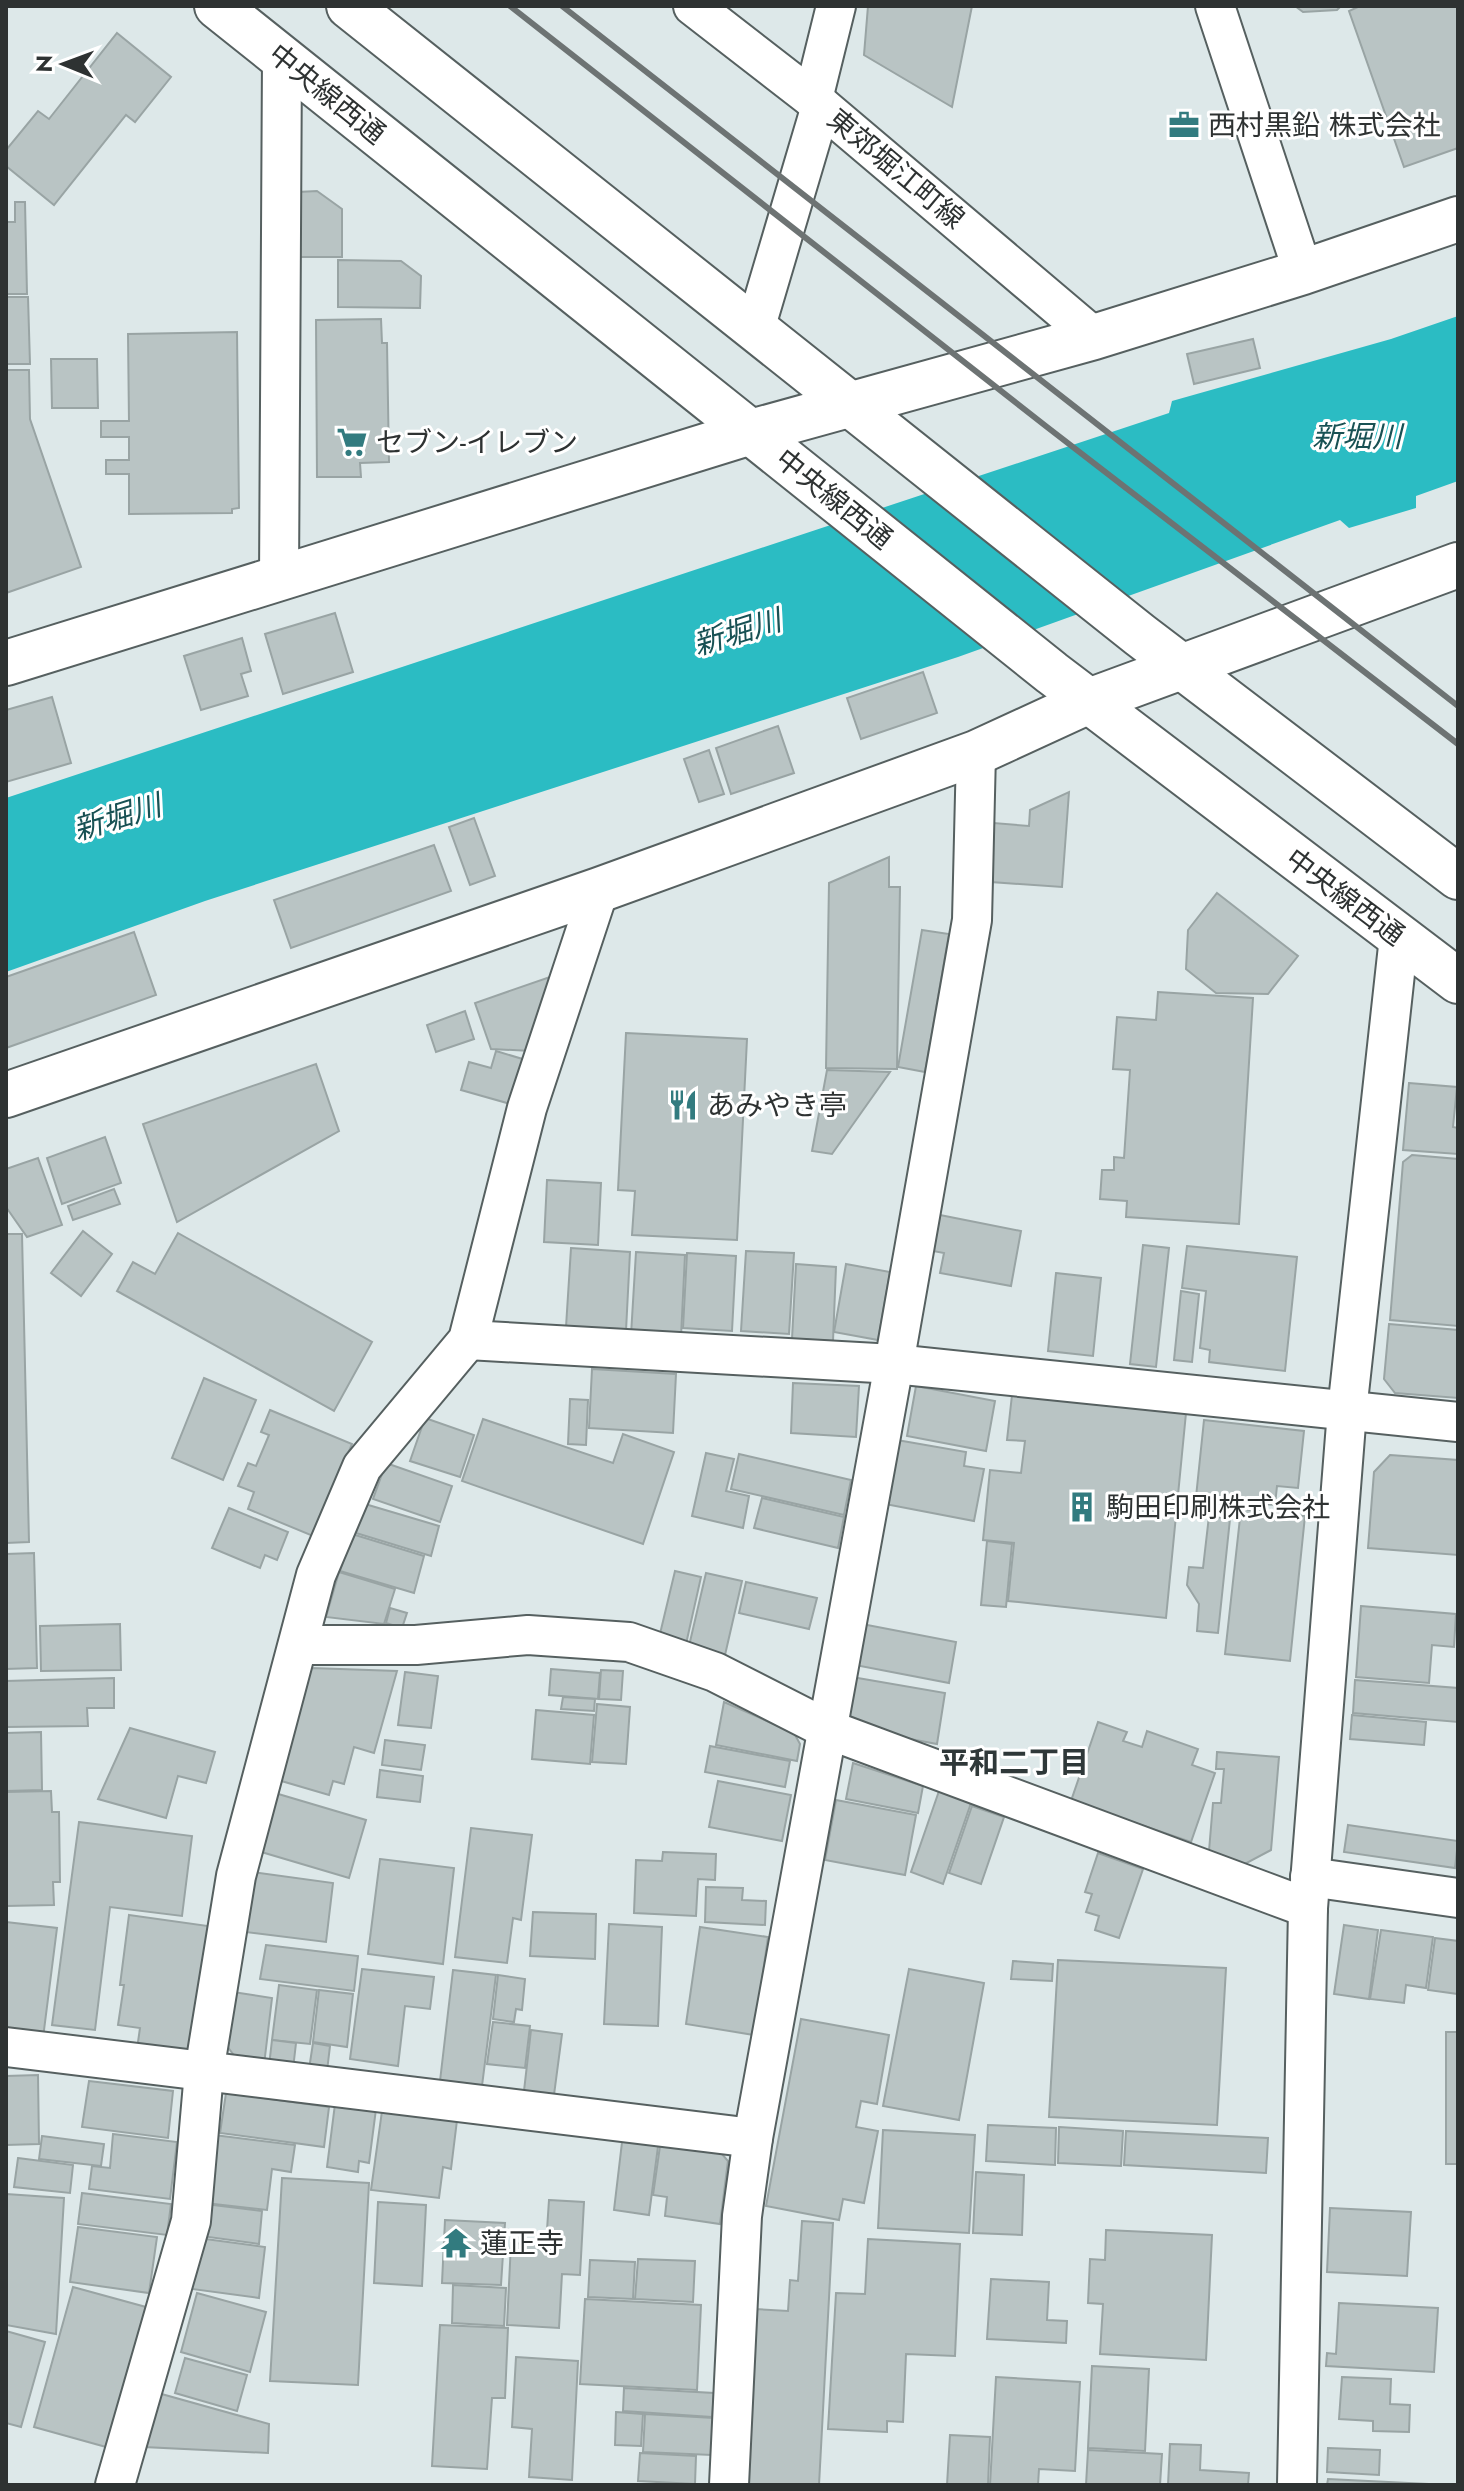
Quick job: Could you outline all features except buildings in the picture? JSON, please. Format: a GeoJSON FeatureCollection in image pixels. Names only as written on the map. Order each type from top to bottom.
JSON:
{"type":"FeatureCollection","features":[{"type":"Feature","properties":{"kind":"street","name":"中央線西通"},"geometry":{"type":"LineString","coordinates":[[217,6],[1052,673],[1458,981]]}},
{"type":"Feature","properties":{"kind":"street"},"geometry":{"type":"LineString","coordinates":[[349,6],[1140,635],[1458,877]]}},
{"type":"Feature","properties":{"kind":"street","name":"東郊堀江町線"},"geometry":{"type":"LineString","coordinates":[[693,6],[817,102],[1094,337]]}},
{"type":"Feature","properties":{"kind":"street"},"geometry":{"type":"LineString","coordinates":[[755,329],[817,102],[836,6]]}},
{"type":"Feature","properties":{"kind":"street"},"geometry":{"type":"LineString","coordinates":[[1215,6],[1303,272]]}},
{"type":"Feature","properties":{"kind":"street"},"geometry":{"type":"LineString","coordinates":[[279,579],[282,58]]}},
{"type":"Feature","properties":{"kind":"street"},"geometry":{"type":"LineString","coordinates":[[6,663],[751,432],[1094,337],[1303,272],[1458,219]]}},
{"type":"Feature","properties":{"kind":"street"},"geometry":{"type":"LineString","coordinates":[[6,1095],[599,890],[976,753],[1089,701],[1181,667],[1447,580]]}},
{"type":"Feature","properties":{"kind":"street"},"geometry":{"type":"LineString","coordinates":[[729,2485],[742,2216],[753,2138],[972,920],[976,753]]}},
{"type":"Feature","properties":{"kind":"street"},"geometry":{"type":"LineString","coordinates":[[115,2485],[191,2221],[204,2072],[236,1876],[316,1575],[362,1467],[468,1340],[527,1108],[599,890]]}},
{"type":"Feature","properties":{"kind":"street"},"geometry":{"type":"LineString","coordinates":[[1297,2485],[1309,1892],[1347,1411],[1399,937]]}},
{"type":"Feature","properties":{"kind":"street"},"geometry":{"type":"LineString","coordinates":[[468,1340],[894,1364],[1458,1422]]}},
{"type":"Feature","properties":{"kind":"street"},"geometry":{"type":"LineString","coordinates":[[299,1645],[416,1645],[528,1635],[629,1642],[715,1672],[827,1729],[1309,1892],[1458,1898]]}},
{"type":"Feature","properties":{"kind":"street"},"geometry":{"type":"LineString","coordinates":[[6,2047],[753,2138]]}},
{"type":"Feature","properties":{"kind":"water","name":"新堀川"},"geometry":{"type":"Polygon","coordinates":[[[1458,316],[1458,481],[1416,496],[1416,508],[1349,528],[1340,520],[958,657],[205,901],[6,972],[6,798],[1169,413],[1172,401],[1391,339],[1458,316]]]}},
{"type":"Feature","properties":{"kind":"railway"},"geometry":{"type":"LineString","coordinates":[[510,6],[1458,744]]}},
{"type":"Feature","properties":{"kind":"railway"},"geometry":{"type":"LineString","coordinates":[[562,6],[1458,706]]}},
{"type":"Feature","properties":{"kind":"place","name":"西村黒鉛 株式会社"},"geometry":{"type":"Point","coordinates":[1184,125]}},
{"type":"Feature","properties":{"kind":"place","name":"セブン-イレブン"},"geometry":{"type":"Point","coordinates":[352,442]}},
{"type":"Feature","properties":{"kind":"place","name":"あみやき亭"},"geometry":{"type":"Point","coordinates":[683,1105]}},
{"type":"Feature","properties":{"kind":"place","name":"駒田印刷株式会社"},"geometry":{"type":"Point","coordinates":[1082,1507]}},
{"type":"Feature","properties":{"kind":"place","name":"蓮正寺"},"geometry":{"type":"Point","coordinates":[456,2243]}},
{"type":"Feature","properties":{"kind":"district","name":"平和二丁目"},"geometry":{"type":"Point","coordinates":[1014,1762]}}]}
